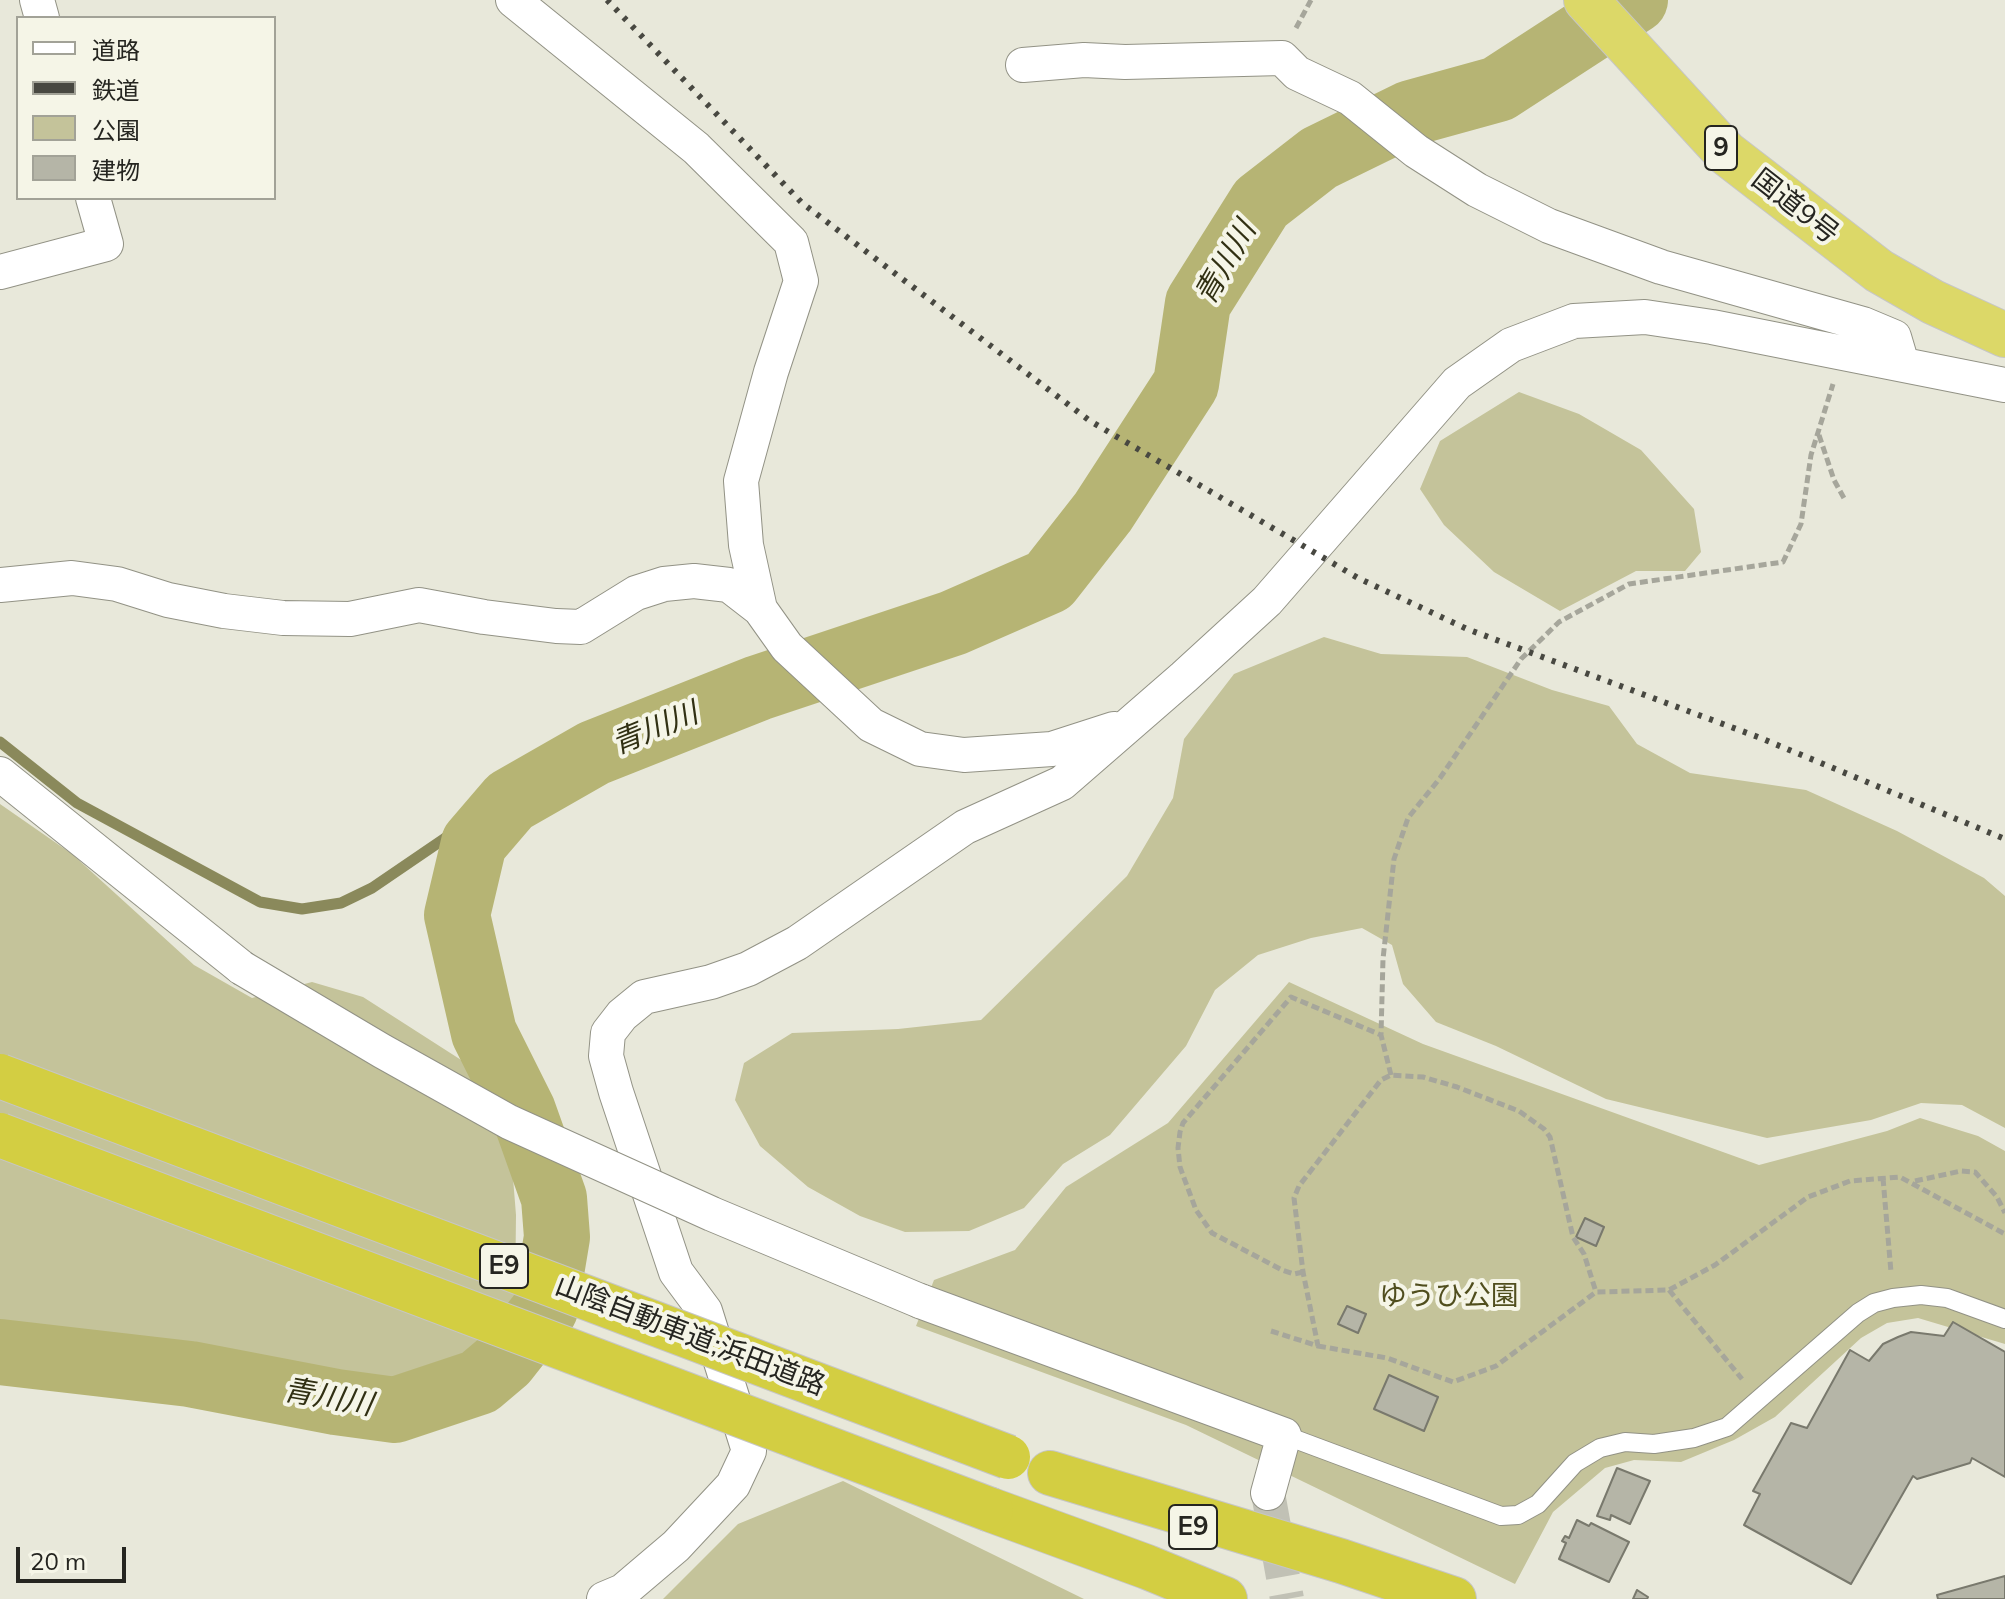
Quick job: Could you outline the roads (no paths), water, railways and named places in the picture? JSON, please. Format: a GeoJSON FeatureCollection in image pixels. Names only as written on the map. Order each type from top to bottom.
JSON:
{"type":"FeatureCollection","features":[{"type":"Feature","properties":{"kind":"highway","name":"国道9号"},"geometry":{"type":"LineString","coordinates":[[1586,0],[1726,153],[1879,271],[1933,302],[2005,335]]}},
{"type":"Feature","properties":{"kind":"highway","name":"山陰自動車道;浜田道路"},"geometry":{"type":"LineString","coordinates":[[0,1076],[1311,1571],[1378,1599]]}},
{"type":"Feature","properties":{"kind":"highway","name":"山陰自動車道;浜田道路"},"geometry":{"type":"LineString","coordinates":[[0,1135],[1225,1599]]}},
{"type":"Feature","properties":{"kind":"highway"},"geometry":{"type":"LineString","coordinates":[[1050,1473],[1341,1561],[1454,1599]]}},
{"type":"Feature","properties":{"kind":"street"},"geometry":{"type":"LineString","coordinates":[[513,0],[696,148],[791,242],[801,281],[771,372],[741,481],[746,545],[760,609]]}},
{"type":"Feature","properties":{"kind":"street"},"geometry":{"type":"LineString","coordinates":[[1023,65],[1084,60],[1125,62],[1282,58],[1297,73],[1350,98],[1416,151],[1477,190],[1549,226],[1661,267],[1863,324],[1894,337],[1902,364]]}},
{"type":"Feature","properties":{"kind":"street"},"geometry":{"type":"LineString","coordinates":[[0,272],[106,244],[94,200]]}},
{"type":"Feature","properties":{"kind":"street"},"geometry":{"type":"LineString","coordinates":[[604,1599],[623,1591],[676,1546],[733,1485],[749,1451],[705,1311],[676,1272],[606,1056],[608,1033],[622,1015],[644,997],[711,982],[748,969],[797,943],[965,827],[1062,783],[1267,601],[1457,383],[1511,345],[1574,321],[1645,317],[1712,327],[2005,385]]}},
{"type":"Feature","properties":{"kind":"street"},"geometry":{"type":"LineString","coordinates":[[0,585],[72,578],[117,584],[168,600],[224,611],[283,618],[350,619],[419,605],[484,617],[581,627],[636,593],[664,584],[694,581],[729,585],[760,609],[787,647],[871,725],[920,749],[964,755],[1052,749],[1126,725]]}},
{"type":"Feature","properties":{"kind":"street"},"geometry":{"type":"LineString","coordinates":[[0,774],[242,968],[509,1122],[712,1214],[920,1301],[1284,1435],[1268,1493]]}},
{"type":"Feature","properties":{"kind":"lane"},"geometry":{"type":"LineString","coordinates":[[1284,1435],[1501,1516],[1518,1515],[1538,1504],[1575,1463],[1600,1448],[1625,1442],[1654,1444],[1694,1438],[1727,1427],[1858,1313],[1874,1303],[1921,1295],[1947,1298],[2005,1319]]}},
{"type":"Feature","properties":{"kind":"waterway","name":"青川川"},"geometry":{"type":"LineString","coordinates":[[0,1352],[190,1374],[395,1410],[479,1382],[505,1360],[545,1309],[557,1237],[554,1198],[523,1111],[484,1033],[457,915],[474,843],[510,801],[594,753],[758,688],[953,623],[1049,581],[1103,512],[1186,384],[1198,303],[1261,203],[1319,158],[1411,113],[1498,89],[1635,0]]}},
{"type":"Feature","properties":{"kind":"waterway"},"geometry":{"type":"LineString","coordinates":[[0,742],[77,803],[260,902],[302,909],[341,903],[372,888],[482,813],[510,801]]}},
{"type":"Feature","properties":{"kind":"tunnel"},"geometry":{"type":"LineString","coordinates":[[1268,1493],[1287,1599]]}},
{"type":"Feature","properties":{"kind":"railway"},"geometry":{"type":"LineString","coordinates":[[607,0],[802,203],[1090,421],[1358,578],[1467,629],[1758,737],[2005,839]]}},
{"type":"Feature","properties":{"kind":"park label","name":"ゆうひ公園"},"geometry":{"type":"Point","coordinates":[1449,1297]}}]}
